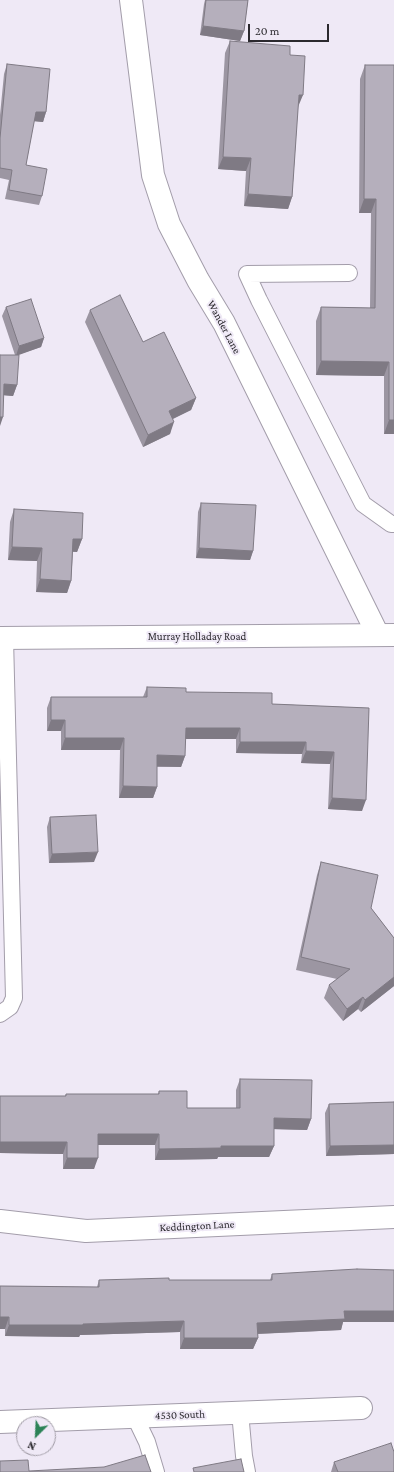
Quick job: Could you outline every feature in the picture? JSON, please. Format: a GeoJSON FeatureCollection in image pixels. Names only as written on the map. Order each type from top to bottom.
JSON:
{"type":"FeatureCollection","features":[{"type":"Feature","properties":{"kind":"street","name":"Wander Lane"},"geometry":{"type":"LineString","coordinates":[[132,0],[153,175],[169,224],[198,280],[224,323],[386,635]]}},
{"type":"Feature","properties":{"kind":"street","name":"Murray Holladay Road"},"geometry":{"type":"LineString","coordinates":[[2,638],[386,635]]}},
{"type":"Feature","properties":{"kind":"street","name":"Keddington Lane"},"geometry":{"type":"LineString","coordinates":[[0,1221],[86,1231],[394,1217]]}},
{"type":"Feature","properties":{"kind":"street","name":"4530 South"},"geometry":{"type":"LineString","coordinates":[[0,1422],[361,1408]]}},
{"type":"Feature","properties":{"kind":"lane"},"geometry":{"type":"LineString","coordinates":[[349,273],[247,274],[363,504],[391,524],[394,524]]}},
{"type":"Feature","properties":{"kind":"lane"},"geometry":{"type":"LineString","coordinates":[[2,638],[14,998],[5,1011]]}},
{"type":"Feature","properties":{"kind":"lane"},"geometry":{"type":"LineString","coordinates":[[240,1412],[246,1472]]}},
{"type":"Feature","properties":{"kind":"lane"},"geometry":{"type":"LineString","coordinates":[[135,1417],[147,1442],[156,1472]]}},
{"type":"Feature","properties":{"kind":"building"},"geometry":{"type":"Polygon","coordinates":[[[206,0],[248,0],[244,31],[203,26],[206,0]]]}},
{"type":"Feature","properties":{"kind":"building"},"geometry":{"type":"Polygon","coordinates":[[[230,41],[290,46],[290,55],[305,56],[303,95],[299,95],[292,197],[248,194],[251,158],[223,157],[230,41]]]}},
{"type":"Feature","properties":{"kind":"building"},"geometry":{"type":"Polygon","coordinates":[[[7,64],[50,69],[46,112],[36,112],[26,165],[47,169],[42,196],[9,190],[12,170],[0,168],[0,138],[7,64]]]}},
{"type":"Feature","properties":{"kind":"building"},"geometry":{"type":"Polygon","coordinates":[[[365,65],[394,65],[394,420],[389,420],[389,362],[321,361],[321,307],[375,308],[376,199],[364,199],[365,65]]]}},
{"type":"Feature","properties":{"kind":"building"},"geometry":{"type":"Polygon","coordinates":[[[120,295],[143,342],[164,332],[196,398],[169,411],[174,422],[148,435],[90,310],[120,295]]]}},
{"type":"Feature","properties":{"kind":"building"},"geometry":{"type":"Polygon","coordinates":[[[31,299],[44,338],[19,346],[6,307],[31,299]]]}},
{"type":"Feature","properties":{"kind":"building"},"geometry":{"type":"Polygon","coordinates":[[[0,355],[19,355],[17,385],[4,384],[3,417],[0,417],[0,355]]]}},
{"type":"Feature","properties":{"kind":"building"},"geometry":{"type":"Polygon","coordinates":[[[201,503],[256,505],[253,551],[199,548],[201,503]]]}},
{"type":"Feature","properties":{"kind":"building"},"geometry":{"type":"Polygon","coordinates":[[[14,509],[83,513],[82,539],[73,539],[71,581],[40,579],[42,548],[12,547],[14,509]]]}},
{"type":"Feature","properties":{"kind":"building"},"geometry":{"type":"Polygon","coordinates":[[[147,687],[186,688],[186,692],[272,693],[272,704],[369,708],[366,800],[332,798],[334,752],[306,751],[306,742],[240,742],[240,728],[186,728],[185,756],[157,755],[157,787],[123,786],[124,738],[65,738],[65,720],[51,720],[51,697],[147,697],[147,687]]]}},
{"type":"Feature","properties":{"kind":"building"},"geometry":{"type":"Polygon","coordinates":[[[96,815],[98,852],[52,854],[50,817],[96,815]]]}},
{"type":"Feature","properties":{"kind":"building"},"geometry":{"type":"Polygon","coordinates":[[[321,862],[378,875],[371,908],[394,938],[394,977],[365,1000],[363,997],[347,1009],[329,985],[350,969],[301,957],[321,862]]]}},
{"type":"Feature","properties":{"kind":"building"},"geometry":{"type":"Polygon","coordinates":[[[240,1079],[312,1080],[311,1119],[274,1118],[274,1146],[221,1146],[221,1148],[159,1149],[159,1134],[98,1134],[98,1158],[67,1158],[67,1142],[0,1142],[0,1096],[159,1094],[159,1091],[187,1091],[187,1108],[240,1108],[240,1079]]]}},
{"type":"Feature","properties":{"kind":"building"},"geometry":{"type":"Polygon","coordinates":[[[394,1102],[394,1145],[330,1146],[329,1104],[394,1102]]]}},
{"type":"Feature","properties":{"kind":"building"},"geometry":{"type":"Polygon","coordinates":[[[357,1269],[394,1270],[394,1311],[344,1311],[345,1319],[257,1323],[258,1338],[184,1338],[184,1321],[83,1325],[9,1325],[9,1317],[0,1317],[0,1286],[99,1287],[99,1280],[169,1278],[169,1280],[272,1280],[272,1274],[357,1269]]]}},
{"type":"Feature","properties":{"kind":"building"},"geometry":{"type":"Polygon","coordinates":[[[391,1443],[394,1452],[394,1472],[338,1472],[334,1462],[391,1443]]]}},
{"type":"Feature","properties":{"kind":"building"},"geometry":{"type":"Polygon","coordinates":[[[145,1455],[151,1472],[0,1472],[0,1461],[28,1460],[29,1471],[104,1467],[145,1455]]]}},
{"type":"Feature","properties":{"kind":"building"},"geometry":{"type":"Polygon","coordinates":[[[241,1459],[244,1472],[194,1472],[193,1468],[241,1459]]]}}]}
